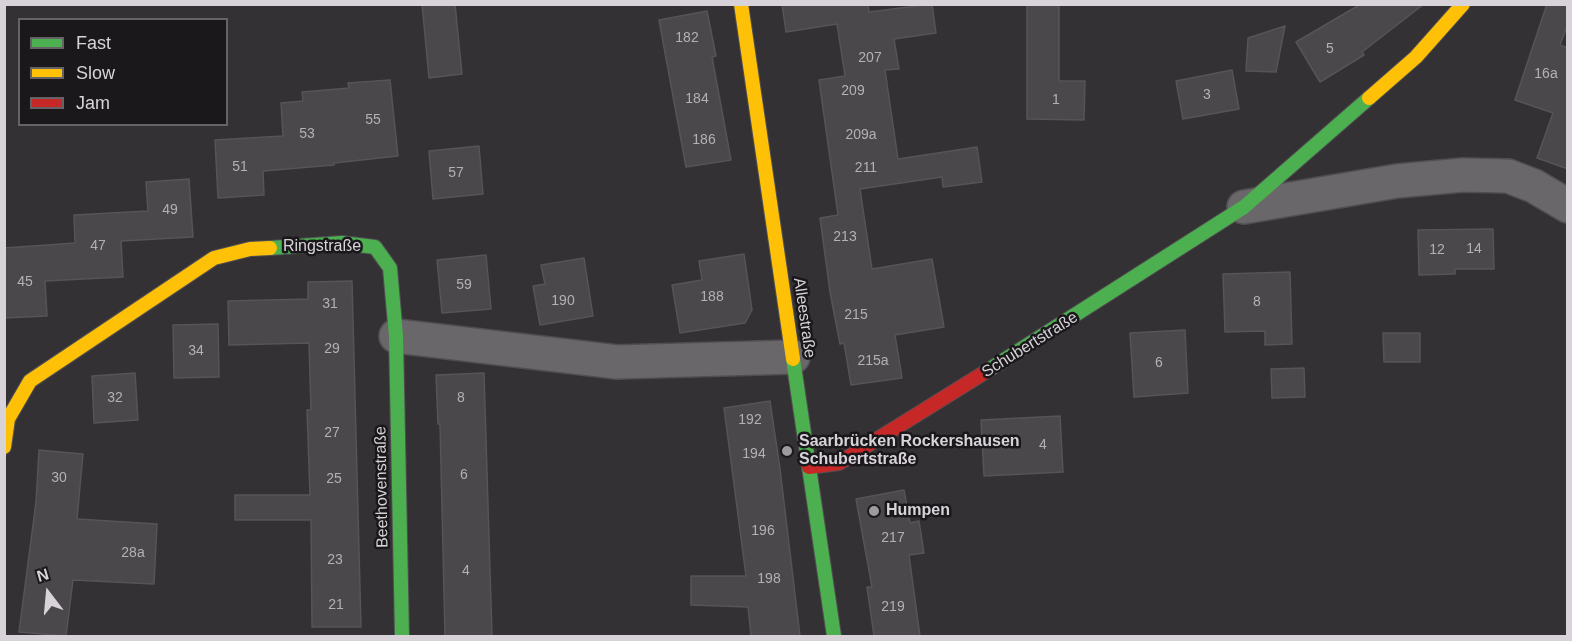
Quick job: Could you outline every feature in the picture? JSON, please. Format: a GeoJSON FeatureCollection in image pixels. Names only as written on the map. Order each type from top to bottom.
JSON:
{"type":"FeatureCollection","features":[{"type":"Feature","properties":{"kind":"street","name":"Alleestraße"},"geometry":{"type":"LineString","coordinates":[[741,4],[834,636]]}},
{"type":"Feature","properties":{"kind":"street","name":"Schubertstraße"},"geometry":{"type":"LineString","coordinates":[[809,467],[839,463],[1095,304],[1244,207],[1416,57],[1463,4]]}},
{"type":"Feature","properties":{"kind":"street","name":"Schubertstraße"},"geometry":{"type":"LineString","coordinates":[[1244,207],[1397,181],[1463,175],[1508,176],[1534,186],[1568,206]]}},
{"type":"Feature","properties":{"kind":"street","name":"Ringstraße"},"geometry":{"type":"LineString","coordinates":[[4,447],[8,419],[30,381],[213,258],[250,249],[342,243],[375,247],[390,268],[396,336]]}},
{"type":"Feature","properties":{"kind":"street"},"geometry":{"type":"LineString","coordinates":[[396,336],[617,362],[793,357]]}},
{"type":"Feature","properties":{"kind":"street","name":"Beethovenstraße"},"geometry":{"type":"LineString","coordinates":[[396,336],[402,636]]}},
{"type":"Feature","properties":{"kind":"building"},"geometry":{"type":"Polygon","coordinates":[[[422,4],[455,4],[462,74],[429,78],[422,4]]]}},
{"type":"Feature","properties":{"kind":"building"},"geometry":{"type":"Polygon","coordinates":[[[782,4],[868,4],[869,12],[932,4],[936,33],[894,39],[899,69],[885,70],[898,159],[977,147],[982,182],[943,187],[942,177],[860,189],[872,269],[932,259],[944,327],[895,335],[902,378],[851,385],[844,343],[840,344],[830,292],[820,218],[838,215],[819,80],[845,76],[837,24],[786,32],[782,4]]]}},
{"type":"Feature","properties":{"kind":"building"},"geometry":{"type":"Polygon","coordinates":[[[1027,4],[1059,4],[1059,81],[1085,81],[1084,120],[1027,119],[1027,4]]]}},
{"type":"Feature","properties":{"kind":"building"},"geometry":{"type":"Polygon","coordinates":[[[1361,4],[1424,4],[1362,52],[1364,55],[1320,82],[1296,42],[1361,4]]]}},
{"type":"Feature","properties":{"kind":"building"},"geometry":{"type":"Polygon","coordinates":[[[1547,4],[1568,4],[1568,24],[1560,45],[1568,48],[1568,169],[1537,158],[1553,113],[1515,100],[1547,4]]]}},
{"type":"Feature","properties":{"kind":"building"},"geometry":{"type":"Polygon","coordinates":[[[707,11],[716,56],[712,57],[731,160],[686,167],[659,20],[707,11]]]}},
{"type":"Feature","properties":{"kind":"building"},"geometry":{"type":"Polygon","coordinates":[[[1285,26],[1276,72],[1246,71],[1248,38],[1285,26]]]}},
{"type":"Feature","properties":{"kind":"building"},"geometry":{"type":"Polygon","coordinates":[[[1232,70],[1239,109],[1183,119],[1176,81],[1232,70]]]}},
{"type":"Feature","properties":{"kind":"building"},"geometry":{"type":"Polygon","coordinates":[[[390,80],[398,156],[334,163],[334,165],[263,171],[264,195],[218,198],[215,140],[283,136],[281,103],[303,101],[302,92],[349,88],[348,83],[390,80]]]}},
{"type":"Feature","properties":{"kind":"building"},"geometry":{"type":"Polygon","coordinates":[[[479,146],[483,194],[433,199],[429,151],[479,146]]]}},
{"type":"Feature","properties":{"kind":"building"},"geometry":{"type":"Polygon","coordinates":[[[189,179],[193,237],[121,241],[123,277],[45,281],[47,316],[4,318],[4,248],[75,243],[74,215],[148,211],[146,182],[189,179]]]}},
{"type":"Feature","properties":{"kind":"building"},"geometry":{"type":"Polygon","coordinates":[[[1493,229],[1494,269],[1455,269],[1455,274],[1419,275],[1418,230],[1493,229]]]}},
{"type":"Feature","properties":{"kind":"building"},"geometry":{"type":"Polygon","coordinates":[[[744,254],[752,310],[745,323],[680,333],[672,285],[702,280],[699,261],[744,254]]]}},
{"type":"Feature","properties":{"kind":"building"},"geometry":{"type":"Polygon","coordinates":[[[486,255],[491,309],[442,313],[437,260],[486,255]]]}},
{"type":"Feature","properties":{"kind":"building"},"geometry":{"type":"Polygon","coordinates":[[[584,258],[593,316],[540,325],[533,286],[545,284],[541,265],[584,258]]]}},
{"type":"Feature","properties":{"kind":"building"},"geometry":{"type":"Polygon","coordinates":[[[1290,272],[1292,344],[1265,345],[1265,331],[1225,332],[1223,274],[1290,272]]]}},
{"type":"Feature","properties":{"kind":"building"},"geometry":{"type":"Polygon","coordinates":[[[352,281],[361,627],[312,627],[311,520],[235,520],[235,495],[310,495],[307,410],[311,410],[309,343],[229,345],[228,301],[308,299],[308,282],[352,281]]]}},
{"type":"Feature","properties":{"kind":"building"},"geometry":{"type":"Polygon","coordinates":[[[218,324],[219,377],[174,378],[173,325],[218,324]]]}},
{"type":"Feature","properties":{"kind":"building"},"geometry":{"type":"Polygon","coordinates":[[[1185,330],[1188,393],[1134,397],[1130,333],[1185,330]]]}},
{"type":"Feature","properties":{"kind":"building"},"geometry":{"type":"Polygon","coordinates":[[[1383,333],[1420,333],[1420,362],[1384,362],[1383,333]]]}},
{"type":"Feature","properties":{"kind":"building"},"geometry":{"type":"Polygon","coordinates":[[[1304,368],[1305,397],[1272,398],[1271,369],[1304,368]]]}},
{"type":"Feature","properties":{"kind":"building"},"geometry":{"type":"Polygon","coordinates":[[[135,373],[138,420],[94,423],[92,376],[135,373]]]}},
{"type":"Feature","properties":{"kind":"building"},"geometry":{"type":"Polygon","coordinates":[[[484,373],[492,636],[445,636],[440,424],[438,424],[436,375],[484,373]]]}},
{"type":"Feature","properties":{"kind":"building"},"geometry":{"type":"Polygon","coordinates":[[[770,401],[800,636],[751,636],[748,607],[691,605],[691,576],[746,576],[724,408],[770,401]]]}},
{"type":"Feature","properties":{"kind":"building"},"geometry":{"type":"Polygon","coordinates":[[[1060,416],[1063,472],[984,476],[981,420],[1060,416]]]}},
{"type":"Feature","properties":{"kind":"building"},"geometry":{"type":"Polygon","coordinates":[[[39,450],[83,454],[77,519],[157,524],[154,584],[73,580],[66,636],[19,632],[36,502],[39,450]]]}},
{"type":"Feature","properties":{"kind":"building"},"geometry":{"type":"Polygon","coordinates":[[[904,490],[910,523],[919,521],[924,553],[909,555],[920,636],[874,636],[867,587],[872,587],[856,499],[904,490]]]}},
{"type":"Feature","properties":{"kind":"traffic: fast"},"geometry":{"type":"LineString","coordinates":[[987,371],[1244,207],[1369,98]]}},
{"type":"Feature","properties":{"kind":"traffic: fast"},"geometry":{"type":"LineString","coordinates":[[270,248],[342,243],[375,247],[390,268],[396,336],[402,636]]}},
{"type":"Feature","properties":{"kind":"traffic: fast"},"geometry":{"type":"LineString","coordinates":[[793,359],[834,636]]}},
{"type":"Feature","properties":{"kind":"traffic: slow"},"geometry":{"type":"LineString","coordinates":[[741,4],[793,359]]}},
{"type":"Feature","properties":{"kind":"traffic: slow"},"geometry":{"type":"LineString","coordinates":[[1369,98],[1416,57],[1463,4]]}},
{"type":"Feature","properties":{"kind":"traffic: slow"},"geometry":{"type":"LineString","coordinates":[[4,447],[8,419],[30,381],[214,258],[250,249],[270,248]]}},
{"type":"Feature","properties":{"kind":"traffic: jam"},"geometry":{"type":"LineString","coordinates":[[809,467],[839,463],[987,371]]}},
{"type":"Feature","properties":{"kind":"place","name":"Saarbrücken Rockershausen Schubertstraße"},"geometry":{"type":"Point","coordinates":[787,451]}},
{"type":"Feature","properties":{"kind":"place","name":"Humpen"},"geometry":{"type":"Point","coordinates":[874,511]}}]}
